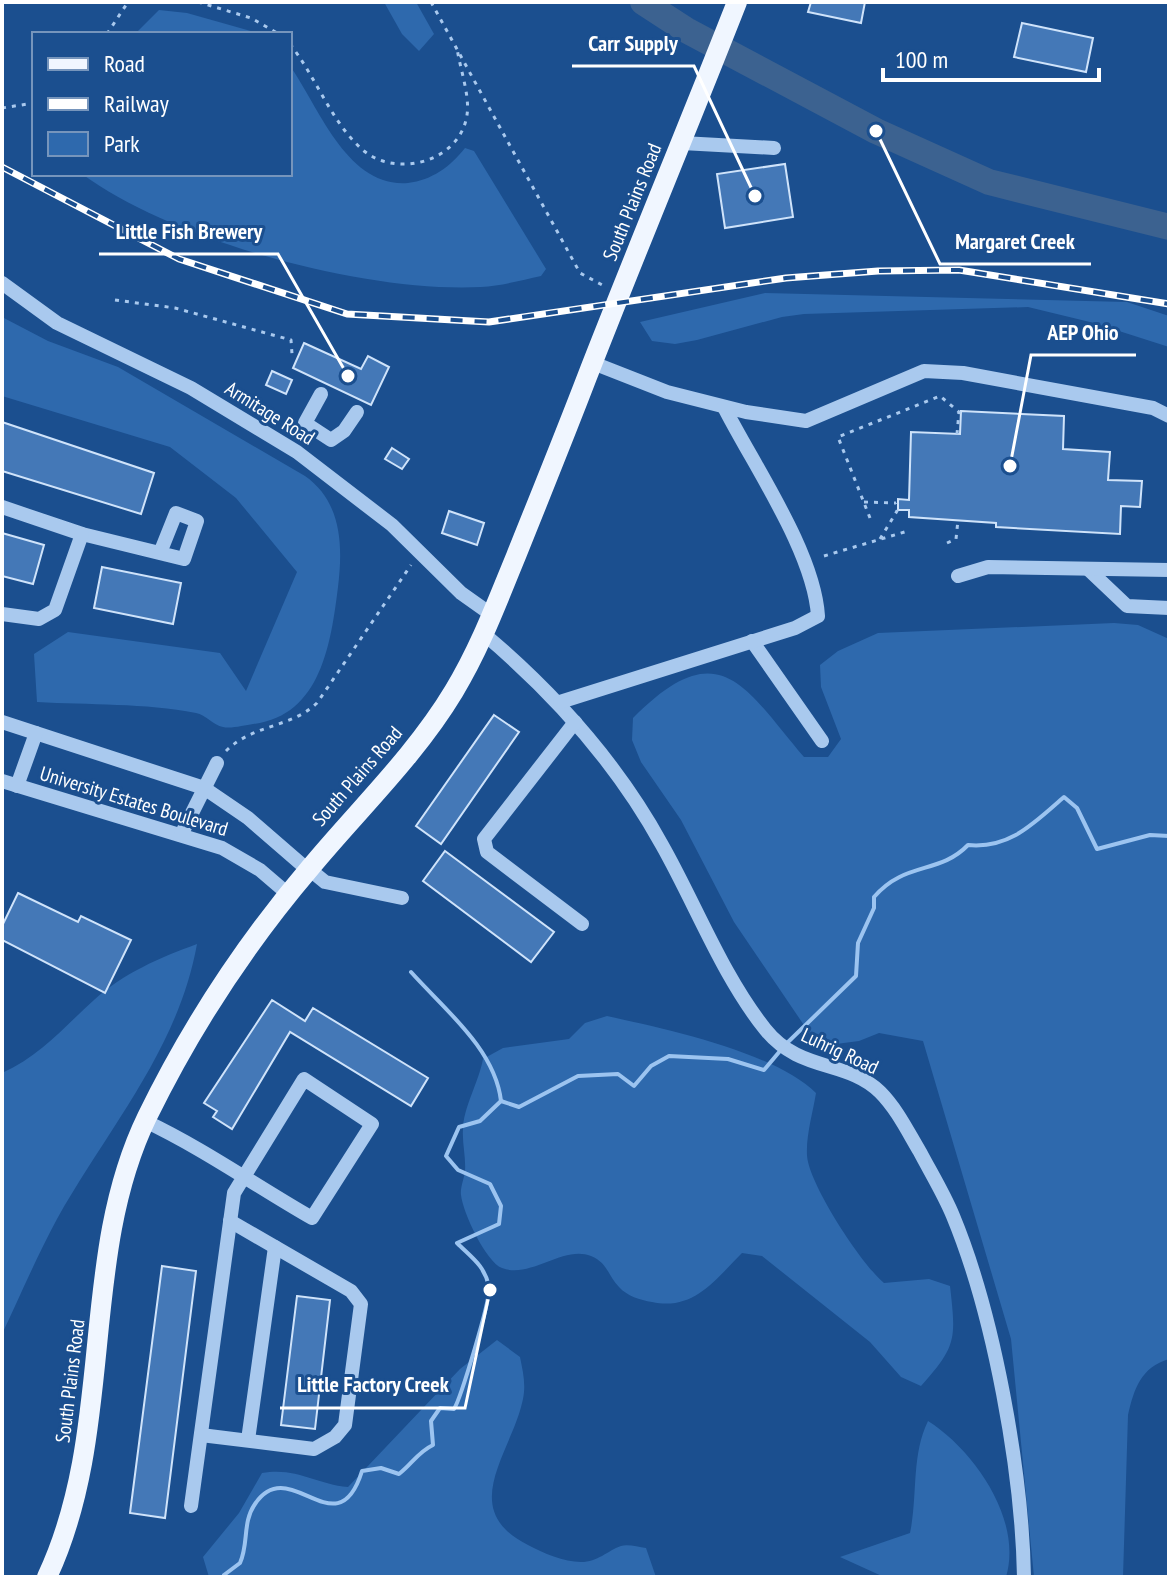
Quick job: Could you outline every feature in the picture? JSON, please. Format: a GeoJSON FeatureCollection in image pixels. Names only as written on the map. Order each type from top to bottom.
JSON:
{"type":"FeatureCollection","features":[{"type":"Feature","properties":{"kind":"main road","name":"South Plains Road"},"geometry":{"type":"LineString","coordinates":[[47,1577],[79,1490],[89,1438],[112,1238],[125,1177],[145,1121],[221,992],[288,894],[423,736],[451,695],[488,625],[737,2]]}},
{"type":"Feature","properties":{"kind":"street"},"geometry":{"type":"LineString","coordinates":[[682,143],[774,148]]}},
{"type":"Feature","properties":{"kind":"street","name":"Armitage Road"},"geometry":{"type":"LineString","coordinates":[[2,283],[57,323],[191,388],[297,452],[392,525],[461,593],[488,625]]}},
{"type":"Feature","properties":{"kind":"street"},"geometry":{"type":"LineString","coordinates":[[593,363],[667,392],[724,407],[806,421],[924,371],[963,373],[1153,408],[1169,416]]}},
{"type":"Feature","properties":{"kind":"street"},"geometry":{"type":"LineString","coordinates":[[321,394],[305,423],[331,440],[344,431],[357,412]]}},
{"type":"Feature","properties":{"kind":"street"},"geometry":{"type":"LineString","coordinates":[[560,702],[752,641],[818,616],[816,594],[800,551],[724,407]]}},
{"type":"Feature","properties":{"kind":"street"},"geometry":{"type":"LineString","coordinates":[[297,452],[313,429]]}},
{"type":"Feature","properties":{"kind":"street"},"geometry":{"type":"LineString","coordinates":[[2,507],[82,534],[160,553]]}},
{"type":"Feature","properties":{"kind":"street"},"geometry":{"type":"LineString","coordinates":[[2,614],[39,619],[55,610],[82,534]]}},
{"type":"Feature","properties":{"kind":"street"},"geometry":{"type":"LineString","coordinates":[[958,576],[988,567],[1169,570]]}},
{"type":"Feature","properties":{"kind":"street"},"geometry":{"type":"LineString","coordinates":[[1089,570],[1127,606],[1169,608]]}},
{"type":"Feature","properties":{"kind":"street","name":"Luhrig Road"},"geometry":{"type":"LineString","coordinates":[[488,625],[560,702],[637,802],[740,990],[776,1040],[797,1058],[864,1080],[880,1093],[903,1122],[953,1217],[981,1300],[1014,1472],[1024,1577]]}},
{"type":"Feature","properties":{"kind":"street"},"geometry":{"type":"LineString","coordinates":[[752,641],[822,741]]}},
{"type":"Feature","properties":{"kind":"street","name":"University Estates Boulevard"},"geometry":{"type":"LineString","coordinates":[[2,722],[204,788],[248,818],[325,882],[402,898]]}},
{"type":"Feature","properties":{"kind":"street"},"geometry":{"type":"LineString","coordinates":[[575,722],[484,839],[487,852],[582,924]]}},
{"type":"Feature","properties":{"kind":"street"},"geometry":{"type":"LineString","coordinates":[[17,786],[36,733]]}},
{"type":"Feature","properties":{"kind":"street"},"geometry":{"type":"LineString","coordinates":[[181,835],[217,763]]}},
{"type":"Feature","properties":{"kind":"street","name":"University Estates Boulevard"},"geometry":{"type":"LineString","coordinates":[[2,781],[232,853],[260,870],[288,894]]}},
{"type":"Feature","properties":{"kind":"street"},"geometry":{"type":"LineString","coordinates":[[145,1121],[201,1148],[243,1175],[312,1218],[372,1124],[304,1079],[243,1175],[234,1193],[191,1506]]}},
{"type":"Feature","properties":{"kind":"street"},"geometry":{"type":"LineString","coordinates":[[201,1435],[314,1449],[335,1437],[345,1425],[361,1304],[351,1291],[230,1221]]}},
{"type":"Feature","properties":{"kind":"street"},"geometry":{"type":"LineString","coordinates":[[248,1440],[275,1247]]}},
{"type":"Feature","properties":{"kind":"path"},"geometry":{"type":"LineString","coordinates":[[108,32],[128,2]]}},
{"type":"Feature","properties":{"kind":"path"},"geometry":{"type":"LineString","coordinates":[[198,2],[251,18],[276,32]]}},
{"type":"Feature","properties":{"kind":"path"},"geometry":{"type":"LineString","coordinates":[[431,2],[580,273],[590,281],[621,291]]}},
{"type":"Feature","properties":{"kind":"path"},"geometry":{"type":"LineString","coordinates":[[292,47],[351,137],[375,159],[393,165],[410,165],[434,157],[460,133],[468,113],[456,45]]}},
{"type":"Feature","properties":{"kind":"path"},"geometry":{"type":"LineString","coordinates":[[2,108],[32,103]]}},
{"type":"Feature","properties":{"kind":"path"},"geometry":{"type":"LineString","coordinates":[[115,300],[175,308],[229,324],[283,335],[291,340],[292,354]]}},
{"type":"Feature","properties":{"kind":"path"},"geometry":{"type":"LineString","coordinates":[[870,518],[838,437],[940,396],[959,412],[957,434]]}},
{"type":"Feature","properties":{"kind":"path"},"geometry":{"type":"LineString","coordinates":[[864,502],[897,503],[897,511],[880,539]]}},
{"type":"Feature","properties":{"kind":"path"},"geometry":{"type":"LineString","coordinates":[[947,543],[956,539],[958,520]]}},
{"type":"Feature","properties":{"kind":"path"},"geometry":{"type":"LineString","coordinates":[[824,556],[908,531]]}},
{"type":"Feature","properties":{"kind":"path"},"geometry":{"type":"LineString","coordinates":[[217,763],[235,742],[250,733],[297,718],[317,703],[419,552]]}},
{"type":"Feature","properties":{"kind":"green space"},"geometry":{"type":"Polygon","coordinates":[[[384,2],[416,2],[434,34],[419,51],[402,34],[384,2]]]}},
{"type":"Feature","properties":{"kind":"green space"},"geometry":{"type":"Polygon","coordinates":[[[159,10],[187,13],[254,32],[137,32],[159,10]]]}},
{"type":"Feature","properties":{"kind":"green space"},"geometry":{"type":"Polygon","coordinates":[[[292,69],[337,142],[368,173],[387,181],[408,183],[440,172],[465,148],[474,151],[546,269],[541,276],[489,286],[435,287],[383,281],[273,258],[167,221],[121,199],[85,176],[292,176],[292,69]]]}},
{"type":"Feature","properties":{"kind":"green space"},"geometry":{"type":"Polygon","coordinates":[[[765,293],[1127,302],[1169,316],[1169,347],[1094,323],[1028,307],[804,314],[675,344],[652,341],[640,322],[765,293]]]}},
{"type":"Feature","properties":{"kind":"green space"},"geometry":{"type":"Polygon","coordinates":[[[2,317],[48,341],[118,367],[305,476],[326,499],[333,512],[340,541],[335,609],[326,653],[318,674],[308,692],[294,707],[276,718],[226,727],[200,714],[177,710],[37,702],[34,654],[68,632],[220,653],[246,691],[297,572],[236,498],[170,447],[2,396],[2,317]]]}},
{"type":"Feature","properties":{"kind":"green space"},"geometry":{"type":"Polygon","coordinates":[[[1114,623],[1138,625],[1169,639],[1169,1359],[1145,1373],[1133,1396],[1128,1415],[1123,1577],[1034,1577],[1011,1339],[923,1041],[879,1033],[859,1041],[836,1044],[812,1037],[734,922],[681,820],[641,762],[632,740],[633,718],[663,692],[688,677],[710,673],[729,679],[747,691],[804,757],[828,757],[841,739],[821,687],[820,665],[838,651],[878,633],[1114,623]]]}},
{"type":"Feature","properties":{"kind":"green space"},"geometry":{"type":"Polygon","coordinates":[[[197,944],[188,983],[158,1054],[57,1219],[2,1334],[2,1073],[40,1050],[117,982],[197,944]]]}},
{"type":"Feature","properties":{"kind":"green space"},"geometry":{"type":"Polygon","coordinates":[[[607,1016],[688,1035],[747,1054],[797,1078],[816,1093],[807,1155],[816,1184],[850,1242],[884,1283],[929,1279],[950,1286],[953,1318],[951,1341],[942,1361],[921,1386],[901,1377],[870,1342],[762,1256],[742,1253],[703,1291],[692,1298],[667,1304],[626,1293],[601,1262],[591,1256],[569,1255],[513,1270],[502,1268],[489,1257],[471,1224],[461,1192],[465,1171],[464,1121],[483,1059],[503,1048],[569,1039],[585,1023],[607,1016]]]}},
{"type":"Feature","properties":{"kind":"green space"},"geometry":{"type":"Polygon","coordinates":[[[497,1340],[520,1357],[524,1388],[517,1419],[494,1479],[492,1497],[495,1515],[507,1531],[528,1545],[568,1560],[592,1560],[624,1545],[646,1548],[656,1577],[209,1577],[203,1557],[239,1513],[262,1473],[286,1472],[348,1487],[460,1369],[497,1340]]]}},
{"type":"Feature","properties":{"kind":"green space"},"geometry":{"type":"Polygon","coordinates":[[[928,1421],[962,1450],[991,1488],[1007,1533],[1009,1555],[1006,1577],[884,1577],[840,1557],[910,1533],[919,1448],[928,1421]]]}},
{"type":"Feature","properties":{"kind":"building"},"geometry":{"type":"Polygon","coordinates":[[[811,2],[865,2],[861,23],[808,12],[811,2]]]}},
{"type":"Feature","properties":{"kind":"building"},"geometry":{"type":"Polygon","coordinates":[[[1022,23],[1093,38],[1086,72],[1014,57],[1022,23]]]}},
{"type":"Feature","properties":{"kind":"building"},"geometry":{"type":"Polygon","coordinates":[[[785,164],[793,217],[725,228],[717,174],[785,164]]]}},
{"type":"Feature","properties":{"kind":"building"},"geometry":{"type":"Polygon","coordinates":[[[304,343],[361,369],[368,356],[389,367],[371,405],[293,368],[304,343]]]}},
{"type":"Feature","properties":{"kind":"building"},"geometry":{"type":"Polygon","coordinates":[[[272,371],[292,380],[286,394],[266,385],[272,371]]]}},
{"type":"Feature","properties":{"kind":"building"},"geometry":{"type":"Polygon","coordinates":[[[961,411],[1064,416],[1063,449],[1110,452],[1108,480],[1142,481],[1140,507],[1121,506],[1120,534],[996,527],[996,523],[909,517],[909,510],[898,510],[898,499],[909,500],[911,432],[960,434],[961,411]]]}},
{"type":"Feature","properties":{"kind":"building"},"geometry":{"type":"Polygon","coordinates":[[[2,422],[154,473],[141,514],[2,471],[2,422]]]}},
{"type":"Feature","properties":{"kind":"building"},"geometry":{"type":"Polygon","coordinates":[[[392,448],[409,459],[402,469],[385,459],[392,448]]]}},
{"type":"Feature","properties":{"kind":"building"},"geometry":{"type":"Polygon","coordinates":[[[449,511],[484,523],[477,545],[442,533],[449,511]]]}},
{"type":"Feature","properties":{"kind":"building"},"geometry":{"type":"Polygon","coordinates":[[[2,533],[44,545],[33,584],[2,576],[2,533]]]}},
{"type":"Feature","properties":{"kind":"building"},"geometry":{"type":"Polygon","coordinates":[[[102,567],[181,583],[173,624],[94,608],[102,567]]]}},
{"type":"Feature","properties":{"kind":"building"},"geometry":{"type":"Polygon","coordinates":[[[494,715],[519,732],[441,844],[416,826],[494,715]]]}},
{"type":"Feature","properties":{"kind":"building"},"geometry":{"type":"Polygon","coordinates":[[[445,851],[554,932],[531,962],[423,881],[445,851]]]}},
{"type":"Feature","properties":{"kind":"building"},"geometry":{"type":"Polygon","coordinates":[[[18,893],[78,922],[81,916],[131,940],[105,993],[2,940],[2,926],[18,893]]]}},
{"type":"Feature","properties":{"kind":"building"},"geometry":{"type":"Polygon","coordinates":[[[272,1000],[305,1021],[313,1008],[428,1078],[411,1106],[290,1032],[232,1129],[213,1117],[217,1111],[204,1103],[272,1000]]]}},
{"type":"Feature","properties":{"kind":"building"},"geometry":{"type":"Polygon","coordinates":[[[162,1266],[196,1271],[165,1518],[130,1513],[162,1266]]]}},
{"type":"Feature","properties":{"kind":"building"},"geometry":{"type":"Polygon","coordinates":[[[297,1296],[330,1300],[315,1429],[281,1425],[297,1296]]]}},
{"type":"Feature","properties":{"kind":"waterway"},"geometry":{"type":"LineString","coordinates":[[643,2],[686,30],[876,131],[989,182],[1169,227]]}},
{"type":"Feature","properties":{"kind":"waterway"},"geometry":{"type":"LineString","coordinates":[[786,1044],[856,976],[858,943],[874,908],[874,897],[898,878],[945,861],[968,845],[996,843],[1009,838],[1032,825],[1064,797],[1077,808],[1097,849],[1150,835],[1169,836]]}},
{"type":"Feature","properties":{"kind":"waterway"},"geometry":{"type":"LineString","coordinates":[[411,972],[479,1047],[497,1082],[501,1101]]}},
{"type":"Feature","properties":{"kind":"waterway"},"geometry":{"type":"LineString","coordinates":[[226,1577],[224,1575],[240,1563],[251,1511],[269,1491],[283,1488],[326,1503],[340,1503],[352,1493],[362,1471],[381,1468],[399,1474],[433,1445],[431,1421],[440,1408],[454,1409],[489,1294],[481,1267],[457,1243],[499,1224],[501,1206],[490,1184],[458,1170],[446,1156],[459,1127],[480,1121],[501,1101],[519,1107],[578,1076],[618,1074],[634,1086],[651,1066],[669,1056],[728,1059],[764,1070],[780,1051]]}},
{"type":"Feature","properties":{"kind":"railway"},"geometry":{"type":"LineString","coordinates":[[2,167],[179,259],[347,314],[489,322],[786,278],[878,271],[959,270],[1169,304]]}},
{"type":"Feature","properties":{"kind":"place","name":"Margaret Creek"},"geometry":{"type":"Point","coordinates":[876,131]}},
{"type":"Feature","properties":{"kind":"place","name":"Carr Supply"},"geometry":{"type":"Point","coordinates":[755,196]}},
{"type":"Feature","properties":{"kind":"place","name":"Little Fish Brewery"},"geometry":{"type":"Point","coordinates":[348,376]}},
{"type":"Feature","properties":{"kind":"place","name":"AEP Ohio"},"geometry":{"type":"Point","coordinates":[1010,466]}},
{"type":"Feature","properties":{"kind":"place","name":"Little Factory Creek"},"geometry":{"type":"Point","coordinates":[490,1290]}}]}
